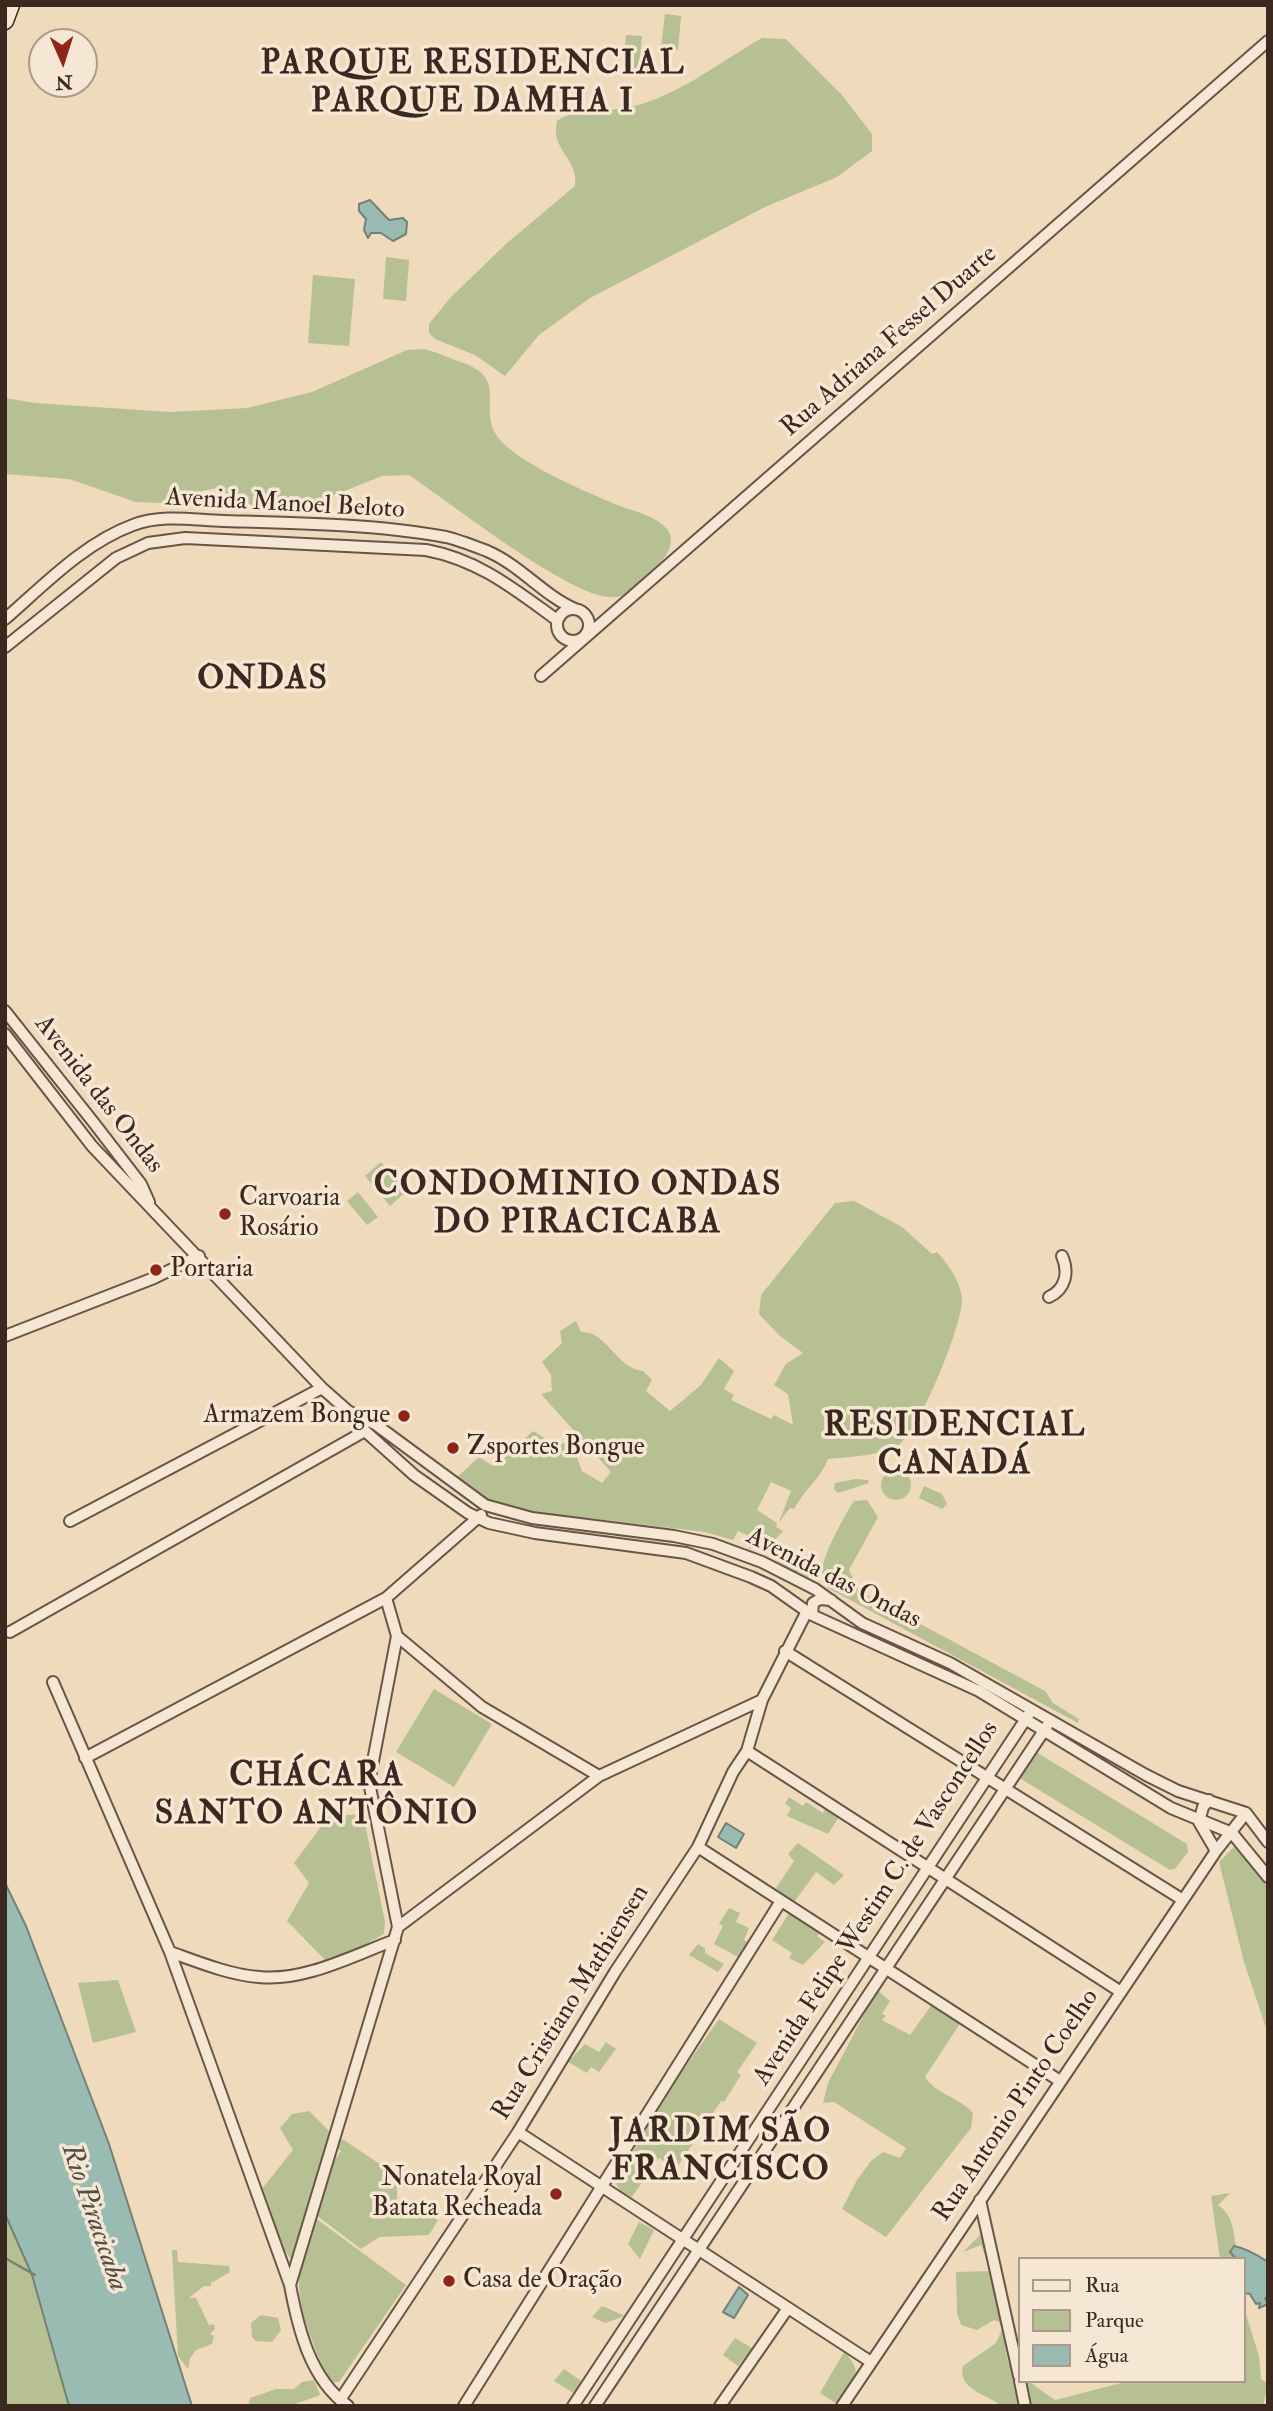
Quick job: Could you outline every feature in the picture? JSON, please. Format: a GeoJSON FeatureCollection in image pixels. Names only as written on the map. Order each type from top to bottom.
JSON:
{"type":"FeatureCollection","features":[{"type":"Feature","properties":{"kind":"main road"},"geometry":{"type":"LineString","coordinates":[[5,21],[11,5]]}},
{"type":"Feature","properties":{"kind":"street","name":"Rua Adriana Fessel Duarte"},"geometry":{"type":"LineString","coordinates":[[541,676],[1268,41]]}},
{"type":"Feature","properties":{"kind":"street","name":"Avenida Manoel Beloto"},"geometry":{"type":"LineString","coordinates":[[5,619],[84,551],[108,535],[136,524],[178,518],[268,522],[448,538],[489,552],[530,578],[558,601],[575,609]]}},
{"type":"Feature","properties":{"kind":"street","name":"Avenida Manoel Beloto"},"geometry":{"type":"LineString","coordinates":[[5,646],[116,558],[148,543],[186,538],[426,550],[449,554],[471,561],[557,620]]}},
{"type":"Feature","properties":{"kind":"street"},"geometry":{"type":"LineString","coordinates":[[575,609],[588,620],[588,631],[583,640],[564,639],[557,631],[557,620],[566,610],[575,609]]}},
{"type":"Feature","properties":{"kind":"street","name":"Avenida das Ondas"},"geometry":{"type":"LineString","coordinates":[[5,1011],[141,1184],[152,1208]]}},
{"type":"Feature","properties":{"kind":"street","name":"Avenida das Ondas"},"geometry":{"type":"LineString","coordinates":[[5,1034],[92,1146],[322,1388],[355,1416],[365,1431],[441,1495],[478,1517],[535,1534],[686,1553],[759,1581],[810,1613],[1030,1713],[1051,1720],[1178,1791],[1247,1813]]}},
{"type":"Feature","properties":{"kind":"street"},"geometry":{"type":"LineString","coordinates":[[50,1090],[83,1124],[94,1123]]}},
{"type":"Feature","properties":{"kind":"street"},"geometry":{"type":"LineString","coordinates":[[92,1146],[102,1149],[130,1178],[141,1184]]}},
{"type":"Feature","properties":{"kind":"street"},"geometry":{"type":"LineString","coordinates":[[5,1336],[154,1278],[199,1256]]}},
{"type":"Feature","properties":{"kind":"street"},"geometry":{"type":"LineString","coordinates":[[1049,1297],[1057,1293],[1066,1275],[1062,1256]]}},
{"type":"Feature","properties":{"kind":"street"},"geometry":{"type":"LineString","coordinates":[[70,1521],[322,1388]]}},
{"type":"Feature","properties":{"kind":"street","name":"Avenida das Ondas"},"geometry":{"type":"LineString","coordinates":[[355,1416],[375,1424],[464,1492],[492,1508],[532,1518],[674,1536],[713,1544],[762,1562],[815,1589],[862,1623],[950,1663],[1030,1713],[1044,1730],[1129,1784],[1199,1822],[1232,1833]]}},
{"type":"Feature","properties":{"kind":"street"},"geometry":{"type":"LineString","coordinates":[[10,1632],[365,1431]]}},
{"type":"Feature","properties":{"kind":"street"},"geometry":{"type":"LineString","coordinates":[[392,1454],[401,1445]]}},
{"type":"Feature","properties":{"kind":"street"},"geometry":{"type":"LineString","coordinates":[[405,1466],[416,1456]]}},
{"type":"Feature","properties":{"kind":"street"},"geometry":{"type":"LineString","coordinates":[[85,1758],[386,1598],[478,1517],[492,1508]]}},
{"type":"Feature","properties":{"kind":"street"},"geometry":{"type":"LineString","coordinates":[[759,1581],[789,1591],[797,1591],[800,1587],[815,1589]]}},
{"type":"Feature","properties":{"kind":"street"},"geometry":{"type":"LineString","coordinates":[[290,2285],[398,1927],[369,1782],[397,1636],[386,1598]]}},
{"type":"Feature","properties":{"kind":"street"},"geometry":{"type":"LineString","coordinates":[[810,1613],[813,1604],[820,1599],[831,1600]]}},
{"type":"Feature","properties":{"kind":"street","name":"Rua Cristiano Mathiensen"},"geometry":{"type":"LineString","coordinates":[[344,2403],[518,2132],[615,1972],[698,1847],[733,1772],[747,1751],[762,1700],[785,1651],[810,1613]]}},
{"type":"Feature","properties":{"kind":"street"},"geometry":{"type":"LineString","coordinates":[[397,1636],[482,1707],[599,1776]]}},
{"type":"Feature","properties":{"kind":"street"},"geometry":{"type":"LineString","coordinates":[[785,1651],[1183,1900]]}},
{"type":"Feature","properties":{"kind":"street"},"geometry":{"type":"LineString","coordinates":[[53,1682],[170,1952],[290,2285],[299,2331],[324,2383],[344,2403]]}},
{"type":"Feature","properties":{"kind":"street"},"geometry":{"type":"LineString","coordinates":[[398,1927],[599,1776],[762,1700]]}},
{"type":"Feature","properties":{"kind":"street","name":"Avenida Felipe Westim C. de Vasconcellos"},"geometry":{"type":"LineString","coordinates":[[573,2406],[1030,1713]]}},
{"type":"Feature","properties":{"kind":"street","name":"Avenida Felipe Westim C. de Vasconcellos"},"geometry":{"type":"LineString","coordinates":[[595,2406],[1051,1720]]}},
{"type":"Feature","properties":{"kind":"street"},"geometry":{"type":"LineString","coordinates":[[747,1751],[1121,1992]]}},
{"type":"Feature","properties":{"kind":"street"},"geometry":{"type":"LineString","coordinates":[[1209,1800],[1203,1807],[1199,1822],[1216,1851]]}},
{"type":"Feature","properties":{"kind":"street"},"geometry":{"type":"LineString","coordinates":[[1247,1813],[1268,1842]]}},
{"type":"Feature","properties":{"kind":"street","name":"Rua Antonio Pinto Coelho"},"geometry":{"type":"LineString","coordinates":[[842,2406],[1216,1851],[1247,1813]]}},
{"type":"Feature","properties":{"kind":"street"},"geometry":{"type":"LineString","coordinates":[[1232,1833],[1268,1877]]}},
{"type":"Feature","properties":{"kind":"street"},"geometry":{"type":"LineString","coordinates":[[698,1847],[1060,2081]]}},
{"type":"Feature","properties":{"kind":"street"},"geometry":{"type":"LineString","coordinates":[[464,2406],[781,1901]]}},
{"type":"Feature","properties":{"kind":"street"},"geometry":{"type":"LineString","coordinates":[[170,1952],[231,1971],[272,1978],[317,1968],[395,1940]]}},
{"type":"Feature","properties":{"kind":"street"},"geometry":{"type":"LineString","coordinates":[[518,2132],[871,2362]]}},
{"type":"Feature","properties":{"kind":"street"},"geometry":{"type":"LineString","coordinates":[[980,2200],[1018,2371]]}},
{"type":"Feature","properties":{"kind":"street"},"geometry":{"type":"LineString","coordinates":[[720,2406],[788,2308]]}},
{"type":"Feature","properties":{"kind":"street"},"geometry":{"type":"LineString","coordinates":[[1020,2383],[1025,2406]]}},
{"type":"Feature","properties":{"kind":"green space"},"geometry":{"type":"Polygon","coordinates":[[[665,14],[681,16],[678,50],[661,48],[665,14]]]}},
{"type":"Feature","properties":{"kind":"green space"},"geometry":{"type":"Polygon","coordinates":[[[626,35],[642,36],[639,70],[623,69],[626,35]]]}},
{"type":"Feature","properties":{"kind":"green space"},"geometry":{"type":"Polygon","coordinates":[[[762,38],[786,39],[841,94],[872,134],[872,151],[837,177],[765,207],[590,298],[539,335],[505,376],[475,355],[435,339],[429,333],[429,324],[450,298],[507,243],[575,186],[573,168],[557,140],[557,121],[572,114],[626,108],[662,96],[696,79],[762,38]]]}},
{"type":"Feature","properties":{"kind":"green space"},"geometry":{"type":"Polygon","coordinates":[[[386,257],[409,260],[406,301],[383,299],[386,257]]]}},
{"type":"Feature","properties":{"kind":"green space"},"geometry":{"type":"Polygon","coordinates":[[[313,275],[355,279],[349,346],[308,343],[313,275]]]}},
{"type":"Feature","properties":{"kind":"green space"},"geometry":{"type":"Polygon","coordinates":[[[423,349],[475,368],[485,377],[489,386],[491,420],[495,432],[514,453],[541,470],[662,524],[669,533],[671,542],[669,551],[661,562],[628,592],[615,597],[597,595],[543,568],[409,475],[382,476],[307,506],[291,508],[246,507],[218,488],[202,491],[189,504],[136,502],[69,479],[5,474],[5,398],[35,403],[170,412],[247,408],[312,392],[407,350],[423,349]]]}},
{"type":"Feature","properties":{"kind":"green space"},"geometry":{"type":"Polygon","coordinates":[[[381,1162],[407,1191],[390,1206],[365,1176],[381,1162]]]}},
{"type":"Feature","properties":{"kind":"green space"},"geometry":{"type":"Polygon","coordinates":[[[358,1192],[378,1217],[367,1225],[347,1201],[358,1192]]]}},
{"type":"Feature","properties":{"kind":"green space"},"geometry":{"type":"Polygon","coordinates":[[[854,1201],[902,1227],[932,1254],[937,1252],[957,1280],[962,1299],[960,1312],[938,1378],[906,1438],[897,1446],[872,1454],[828,1459],[794,1509],[790,1508],[779,1522],[791,1491],[771,1482],[757,1510],[777,1523],[776,1527],[783,1531],[773,1542],[749,1549],[749,1543],[743,1542],[747,1535],[738,1531],[733,1540],[705,1532],[587,1518],[583,1522],[534,1514],[488,1501],[454,1480],[479,1457],[493,1466],[498,1464],[533,1431],[553,1443],[572,1444],[582,1471],[602,1483],[611,1472],[541,1394],[552,1391],[551,1375],[542,1362],[562,1343],[560,1331],[576,1321],[581,1332],[598,1337],[626,1364],[643,1371],[652,1380],[646,1391],[670,1411],[701,1385],[719,1358],[734,1371],[724,1389],[734,1395],[731,1400],[771,1419],[774,1415],[793,1425],[788,1394],[774,1385],[786,1364],[803,1353],[780,1336],[759,1314],[761,1295],[835,1203],[854,1201]]]}},
{"type":"Feature","properties":{"kind":"green space"},"geometry":{"type":"Polygon","coordinates":[[[896,1470],[907,1474],[911,1485],[907,1496],[896,1500],[885,1496],[881,1485],[885,1474],[896,1470]]]}},
{"type":"Feature","properties":{"kind":"green space"},"geometry":{"type":"Polygon","coordinates":[[[855,1479],[868,1480],[869,1483],[838,1493],[834,1489],[835,1483],[855,1479]]]}},
{"type":"Feature","properties":{"kind":"green space"},"geometry":{"type":"Polygon","coordinates":[[[924,1486],[942,1494],[947,1504],[942,1509],[919,1498],[924,1486]]]}},
{"type":"Feature","properties":{"kind":"green space"},"geometry":{"type":"Polygon","coordinates":[[[867,1500],[878,1517],[849,1570],[859,1591],[1045,1691],[1053,1703],[1079,1719],[1078,1723],[828,1588],[822,1566],[829,1548],[854,1501],[867,1500]]]}},
{"type":"Feature","properties":{"kind":"green space"},"geometry":{"type":"Polygon","coordinates":[[[790,1555],[798,1555],[806,1564],[809,1578],[774,1563],[790,1555]]]}},
{"type":"Feature","properties":{"kind":"green space"},"geometry":{"type":"Polygon","coordinates":[[[434,1689],[492,1724],[454,1787],[396,1752],[434,1689]]]}},
{"type":"Feature","properties":{"kind":"green space"},"geometry":{"type":"Polygon","coordinates":[[[1036,1752],[1187,1844],[1188,1852],[1175,1869],[1170,1870],[1021,1779],[1018,1767],[1036,1752]]]}},
{"type":"Feature","properties":{"kind":"green space"},"geometry":{"type":"Polygon","coordinates":[[[789,1797],[803,1806],[806,1802],[823,1813],[826,1807],[839,1817],[828,1834],[787,1816],[791,1808],[785,1804],[789,1797]]]}},
{"type":"Feature","properties":{"kind":"green space"},"geometry":{"type":"Polygon","coordinates":[[[363,1814],[385,1922],[384,1934],[329,1964],[287,1921],[309,1883],[294,1863],[329,1816],[363,1814]]]}},
{"type":"Feature","properties":{"kind":"green space"},"geometry":{"type":"Polygon","coordinates":[[[798,1843],[844,1875],[834,1885],[816,1872],[795,1901],[785,1898],[776,1888],[794,1861],[788,1854],[798,1843]]]}},
{"type":"Feature","properties":{"kind":"green space"},"geometry":{"type":"Polygon","coordinates":[[[1235,1846],[1268,1886],[1266,2028],[1244,1962],[1219,1862],[1235,1846]]]}},
{"type":"Feature","properties":{"kind":"green space"},"geometry":{"type":"Polygon","coordinates":[[[729,1908],[740,1913],[736,1922],[749,1928],[744,1940],[749,1943],[740,1958],[714,1944],[723,1926],[719,1924],[729,1908]]]}},
{"type":"Feature","properties":{"kind":"green space"},"geometry":{"type":"Polygon","coordinates":[[[789,1913],[821,1931],[817,1936],[825,1942],[803,1965],[789,1958],[792,1953],[772,1940],[789,1913]]]}},
{"type":"Feature","properties":{"kind":"green space"},"geometry":{"type":"Polygon","coordinates":[[[698,1944],[705,1948],[705,1953],[724,1964],[718,1972],[689,1955],[698,1944]]]}},
{"type":"Feature","properties":{"kind":"green space"},"geometry":{"type":"Polygon","coordinates":[[[118,1980],[136,2032],[93,2043],[78,1983],[118,1980]]]}},
{"type":"Feature","properties":{"kind":"green space"},"geometry":{"type":"Polygon","coordinates":[[[877,1990],[890,2001],[882,2014],[886,2016],[882,2020],[910,2035],[933,2003],[961,2022],[925,2077],[936,2088],[973,2113],[971,2128],[886,2237],[842,2209],[857,2180],[871,2161],[883,2152],[900,2158],[906,2148],[834,2102],[823,2103],[828,2083],[877,1990]]]}},
{"type":"Feature","properties":{"kind":"green space"},"geometry":{"type":"Polygon","coordinates":[[[719,2019],[757,2043],[737,2072],[741,2075],[676,2169],[659,2158],[632,2197],[621,2192],[615,2182],[640,2140],[638,2134],[719,2019]]]}},
{"type":"Feature","properties":{"kind":"green space"},"geometry":{"type":"Polygon","coordinates":[[[606,2042],[616,2049],[599,2072],[591,2067],[587,2073],[568,2062],[585,2044],[599,2052],[606,2042]]]}},
{"type":"Feature","properties":{"kind":"green space"},"geometry":{"type":"Polygon","coordinates":[[[309,2111],[330,2132],[291,2259],[282,2247],[261,2190],[293,2150],[280,2128],[292,2114],[309,2111]]]}},
{"type":"Feature","properties":{"kind":"green space"},"geometry":{"type":"Polygon","coordinates":[[[337,2140],[344,2140],[408,2183],[408,2189],[397,2184],[397,2201],[402,2200],[409,2204],[411,2210],[416,2207],[438,2220],[429,2235],[379,2237],[361,2249],[316,2215],[330,2166],[341,2151],[335,2145],[337,2140]]]}},
{"type":"Feature","properties":{"kind":"green space"},"geometry":{"type":"Polygon","coordinates":[[[1230,2193],[1218,2205],[1231,2222],[1241,2257],[1220,2257],[1211,2196],[1230,2193]]]}},
{"type":"Feature","properties":{"kind":"green space"},"geometry":{"type":"Polygon","coordinates":[[[5,2195],[92,2406],[5,2406],[5,2195]]]}},
{"type":"Feature","properties":{"kind":"green space"},"geometry":{"type":"Polygon","coordinates":[[[314,2217],[406,2285],[339,2382],[332,2382],[327,2376],[302,2308],[299,2280],[301,2259],[314,2217]]]}},
{"type":"Feature","properties":{"kind":"green space"},"geometry":{"type":"Polygon","coordinates":[[[639,2222],[654,2230],[640,2259],[628,2244],[639,2222]]]}},
{"type":"Feature","properties":{"kind":"green space"},"geometry":{"type":"Polygon","coordinates":[[[987,2228],[1007,2358],[1012,2372],[1018,2376],[1018,2383],[1031,2383],[1055,2400],[1121,2383],[1245,2383],[1245,2311],[1259,2356],[1261,2379],[1268,2384],[1263,2406],[1001,2406],[969,2386],[962,2374],[963,2366],[996,2343],[1002,2329],[999,2322],[994,2320],[977,2330],[961,2325],[957,2313],[956,2272],[991,2271],[981,2245],[963,2252],[987,2228]]]}},
{"type":"Feature","properties":{"kind":"green space"},"geometry":{"type":"Polygon","coordinates":[[[172,2250],[177,2250],[178,2262],[229,2266],[230,2272],[211,2283],[211,2286],[204,2286],[189,2298],[196,2298],[209,2325],[214,2324],[215,2329],[210,2334],[214,2336],[212,2344],[196,2350],[190,2358],[188,2369],[178,2356],[172,2250]]]}},
{"type":"Feature","properties":{"kind":"green space"},"geometry":{"type":"Polygon","coordinates":[[[602,2306],[625,2316],[605,2323],[592,2317],[602,2306]]]}},
{"type":"Feature","properties":{"kind":"green space"},"geometry":{"type":"Polygon","coordinates":[[[261,2315],[278,2318],[281,2330],[272,2342],[256,2341],[252,2337],[251,2323],[261,2315]]]}},
{"type":"Feature","properties":{"kind":"green space"},"geometry":{"type":"Polygon","coordinates":[[[735,2338],[752,2348],[738,2366],[723,2355],[735,2338]]]}},
{"type":"Feature","properties":{"kind":"green space"},"geometry":{"type":"Polygon","coordinates":[[[844,2352],[855,2367],[856,2373],[851,2384],[835,2403],[820,2393],[844,2352]]]}},
{"type":"Feature","properties":{"kind":"green space"},"geometry":{"type":"Polygon","coordinates":[[[564,2369],[587,2385],[580,2397],[554,2381],[564,2369]]]}},
{"type":"Feature","properties":{"kind":"green space"},"geometry":{"type":"Polygon","coordinates":[[[314,2380],[320,2395],[290,2406],[248,2406],[250,2398],[276,2389],[294,2389],[302,2382],[314,2380]]]}},
{"type":"Feature","properties":{"kind":"water"},"geometry":{"type":"Polygon","coordinates":[[[370,200],[389,220],[403,218],[407,222],[406,234],[393,241],[381,233],[371,233],[368,238],[364,230],[366,219],[359,211],[359,204],[370,200]]]}},
{"type":"Feature","properties":{"kind":"water"},"geometry":{"type":"Polygon","coordinates":[[[726,1823],[744,1834],[736,1848],[718,1837],[726,1823]]]}},
{"type":"Feature","properties":{"kind":"water","name":"Rio Piracicaba"},"geometry":{"type":"Polygon","coordinates":[[[5,1883],[26,1926],[109,2144],[192,2406],[69,2406],[32,2275],[5,2214],[5,1883]]]}},
{"type":"Feature","properties":{"kind":"water"},"geometry":{"type":"Polygon","coordinates":[[[1234,2246],[1268,2262],[1268,2298],[1265,2298],[1268,2304],[1259,2308],[1260,2303],[1256,2304],[1250,2294],[1245,2293],[1245,2257],[1234,2257],[1230,2252],[1234,2246]]]}},
{"type":"Feature","properties":{"kind":"water"},"geometry":{"type":"Polygon","coordinates":[[[739,2287],[748,2295],[734,2318],[723,2312],[739,2287]]]}},
{"type":"Feature","properties":{"kind":"waterway"},"geometry":{"type":"LineString","coordinates":[[5,2258],[35,2275]]}},
{"type":"Feature","properties":{"kind":"place","name":"Carvoaria Rosário"},"geometry":{"type":"Point","coordinates":[225,1214]}},
{"type":"Feature","properties":{"kind":"place","name":"Portaria"},"geometry":{"type":"Point","coordinates":[156,1270]}},
{"type":"Feature","properties":{"kind":"place","name":"Armazem Bongue"},"geometry":{"type":"Point","coordinates":[404,1416]}},
{"type":"Feature","properties":{"kind":"place","name":"Zsportes Bongue"},"geometry":{"type":"Point","coordinates":[453,1448]}},
{"type":"Feature","properties":{"kind":"place","name":"Nonatela Royal Batata Recheada"},"geometry":{"type":"Point","coordinates":[556,2194]}},
{"type":"Feature","properties":{"kind":"place","name":"Casa de Oração"},"geometry":{"type":"Point","coordinates":[449,2281]}},
{"type":"Feature","properties":{"kind":"district","name":"PARQUE RESIDENCIAL PARQUE DAMHA I"},"geometry":{"type":"Point","coordinates":[473,85]}},
{"type":"Feature","properties":{"kind":"district","name":"ONDAS"},"geometry":{"type":"Point","coordinates":[263,681]}},
{"type":"Feature","properties":{"kind":"district","name":"CONDOMINIO ONDAS DO PIRACICABA"},"geometry":{"type":"Point","coordinates":[578,1206]}},
{"type":"Feature","properties":{"kind":"district","name":"RESIDENCIAL CANADÁ"},"geometry":{"type":"Point","coordinates":[955,1447]}},
{"type":"Feature","properties":{"kind":"district","name":"CHÁCARA SANTO ANTÔNIO"},"geometry":{"type":"Point","coordinates":[317,1797]}},
{"type":"Feature","properties":{"kind":"district","name":"JARDIM SÃO FRANCISCO"},"geometry":{"type":"Point","coordinates":[721,2153]}}]}
